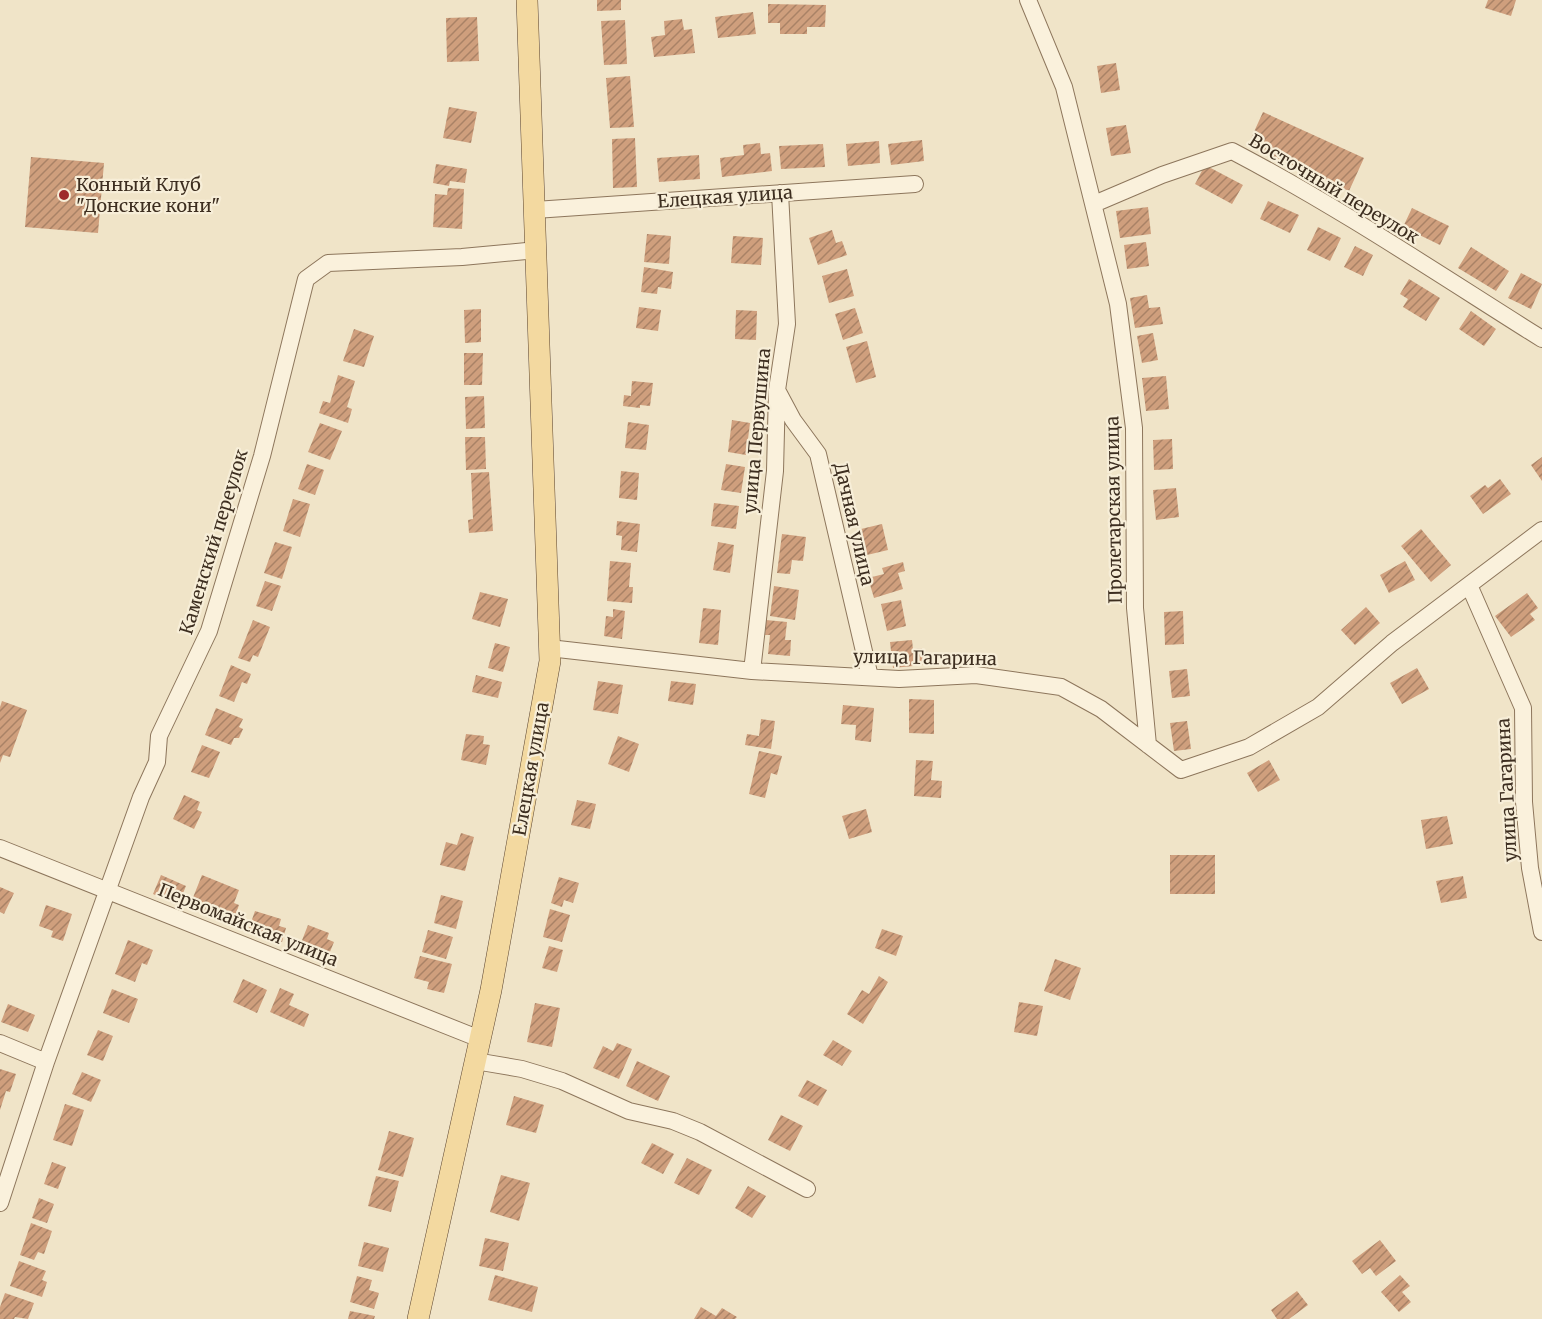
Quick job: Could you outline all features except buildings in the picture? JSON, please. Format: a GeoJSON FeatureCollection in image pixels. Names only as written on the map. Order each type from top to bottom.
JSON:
{"type":"FeatureCollection","features":[{"type":"Feature","properties":{"kind":"main road","name":"Елецкая улица"},"geometry":{"type":"LineString","coordinates":[[418,1319],[491,990],[550,661],[527,0]]}},
{"type":"Feature","properties":{"kind":"street","name":"Пролетарская улица"},"geometry":{"type":"LineString","coordinates":[[1028,0],[1064,87],[1118,304],[1134,428],[1135,608],[1148,745]]}},
{"type":"Feature","properties":{"kind":"street","name":"Восточный переулок"},"geometry":{"type":"LineString","coordinates":[[1094,204],[1162,175],[1232,151],[1271,171],[1354,221],[1542,339]]}},
{"type":"Feature","properties":{"kind":"street","name":"Елецкая улица"},"geometry":{"type":"LineString","coordinates":[[536,210],[915,184]]}},
{"type":"Feature","properties":{"kind":"street","name":"улица Первушина"},"geometry":{"type":"LineString","coordinates":[[752,671],[775,471],[777,390],[787,324],[780,193]]}},
{"type":"Feature","properties":{"kind":"street","name":"Каменский переулок"},"geometry":{"type":"LineString","coordinates":[[0,1203],[46,1062],[141,797],[157,762],[159,736],[209,631],[262,456],[306,279],[328,263],[462,257],[537,250]]}},
{"type":"Feature","properties":{"kind":"street","name":"Дачная улица"},"geometry":{"type":"LineString","coordinates":[[777,390],[793,420],[818,454],[870,677]]}},
{"type":"Feature","properties":{"kind":"street","name":"улица Гагарина"},"geometry":{"type":"LineString","coordinates":[[549,648],[752,671],[898,679],[976,675],[1061,687],[1101,709],[1181,770],[1249,747],[1318,707],[1392,643],[1542,530]]}},
{"type":"Feature","properties":{"kind":"street","name":"улица Гагарина"},"geometry":{"type":"LineString","coordinates":[[1469,585],[1523,708],[1524,802],[1530,868],[1542,932]]}},
{"type":"Feature","properties":{"kind":"street","name":"Первомайская улица"},"geometry":{"type":"LineString","coordinates":[[0,848],[480,1039]]}},
{"type":"Feature","properties":{"kind":"street"},"geometry":{"type":"LineString","coordinates":[[0,1043],[46,1062]]}},
{"type":"Feature","properties":{"kind":"street"},"geometry":{"type":"LineString","coordinates":[[476,1061],[522,1069],[562,1081],[629,1111],[682,1125],[700,1132],[807,1189]]}},
{"type":"Feature","properties":{"kind":"place","name":"Конный Клуб \"Донские кони\""},"geometry":{"type":"Point","coordinates":[64,195]}}]}
